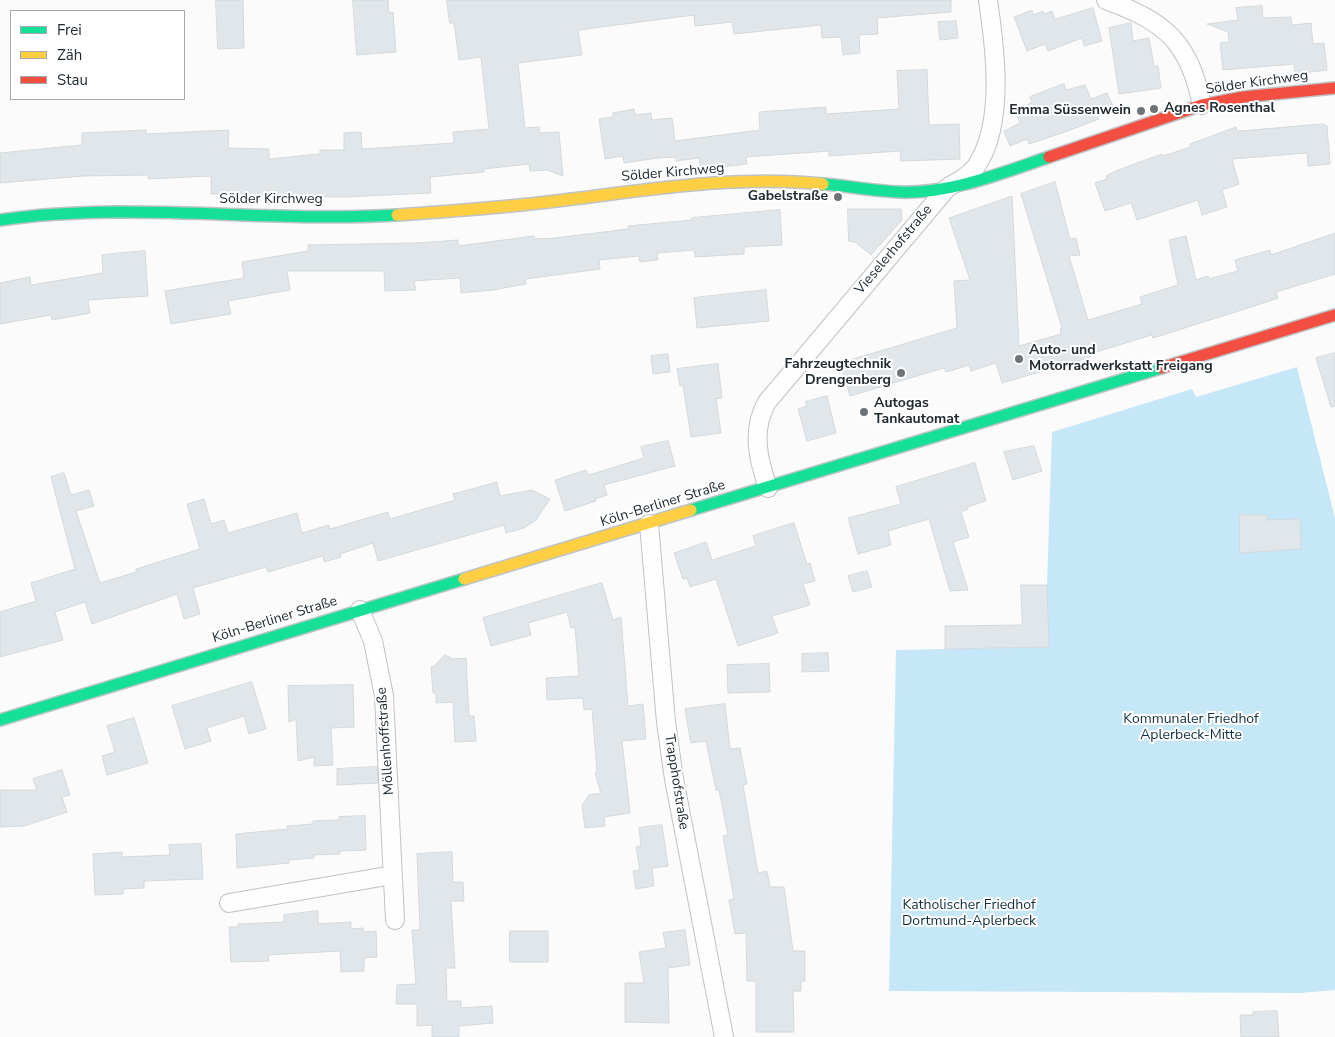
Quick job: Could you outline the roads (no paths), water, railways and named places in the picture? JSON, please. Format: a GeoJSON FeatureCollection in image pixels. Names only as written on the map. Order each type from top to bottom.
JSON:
{"type":"FeatureCollection","features":[{"type":"Feature","properties":{"kind":"main road","name":"Sölder Kirchweg"},"geometry":{"type":"LineString","coordinates":[[0,220],[42,214],[99,211],[205,215],[374,216],[502,208],[631,192],[742,182],[817,183],[900,192],[947,188],[1014,170],[1202,106],[1243,97],[1335,88]]}},
{"type":"Feature","properties":{"kind":"main road","name":"Köln-Berliner Straße"},"geometry":{"type":"LineString","coordinates":[[0,720],[1335,315]]}},
{"type":"Feature","properties":{"kind":"street","name":"Vieselerhofstraße"},"geometry":{"type":"LineString","coordinates":[[768,488],[760,467],[757,430],[767,402],[947,188],[966,177],[977,166],[985,149],[992,124],[995,65],[988,0]]}},
{"type":"Feature","properties":{"kind":"street"},"geometry":{"type":"LineString","coordinates":[[1106,0],[1148,17],[1165,29],[1184,51],[1197,81],[1202,106]]}},
{"type":"Feature","properties":{"kind":"street","name":"Trapphofstraße"},"geometry":{"type":"LineString","coordinates":[[649,524],[666,722],[674,779],[724,1037]]}},
{"type":"Feature","properties":{"kind":"street","name":"Möllenhoffstraße"},"geometry":{"type":"LineString","coordinates":[[360,610],[373,641],[384,696],[396,920]]}},
{"type":"Feature","properties":{"kind":"street"},"geometry":{"type":"LineString","coordinates":[[229,903],[393,875]]}},
{"type":"Feature","properties":{"kind":"place","name":"Agnes Rosenthal"},"geometry":{"type":"Point","coordinates":[1154,109]}},
{"type":"Feature","properties":{"kind":"place","name":"Emma Süssenwein"},"geometry":{"type":"Point","coordinates":[1141,111]}},
{"type":"Feature","properties":{"kind":"place","name":"Gabelstraße"},"geometry":{"type":"Point","coordinates":[838,197]}},
{"type":"Feature","properties":{"kind":"place","name":"Auto- und Motorradwerkstatt Freigang"},"geometry":{"type":"Point","coordinates":[1019,359]}},
{"type":"Feature","properties":{"kind":"place","name":"Fahrzeugtechnik Drengenberg"},"geometry":{"type":"Point","coordinates":[901,373]}},
{"type":"Feature","properties":{"kind":"place","name":"Autogas Tankautomat"},"geometry":{"type":"Point","coordinates":[864,412]}},
{"type":"Feature","properties":{"kind":"park label","name":"Kommunaler Friedhof Aplerbeck-Mitte"},"geometry":{"type":"Point","coordinates":[1191,728]}},
{"type":"Feature","properties":{"kind":"park label","name":"Katholischer Friedhof Dortmund-Aplerbeck"},"geometry":{"type":"Point","coordinates":[969,914]}}]}
